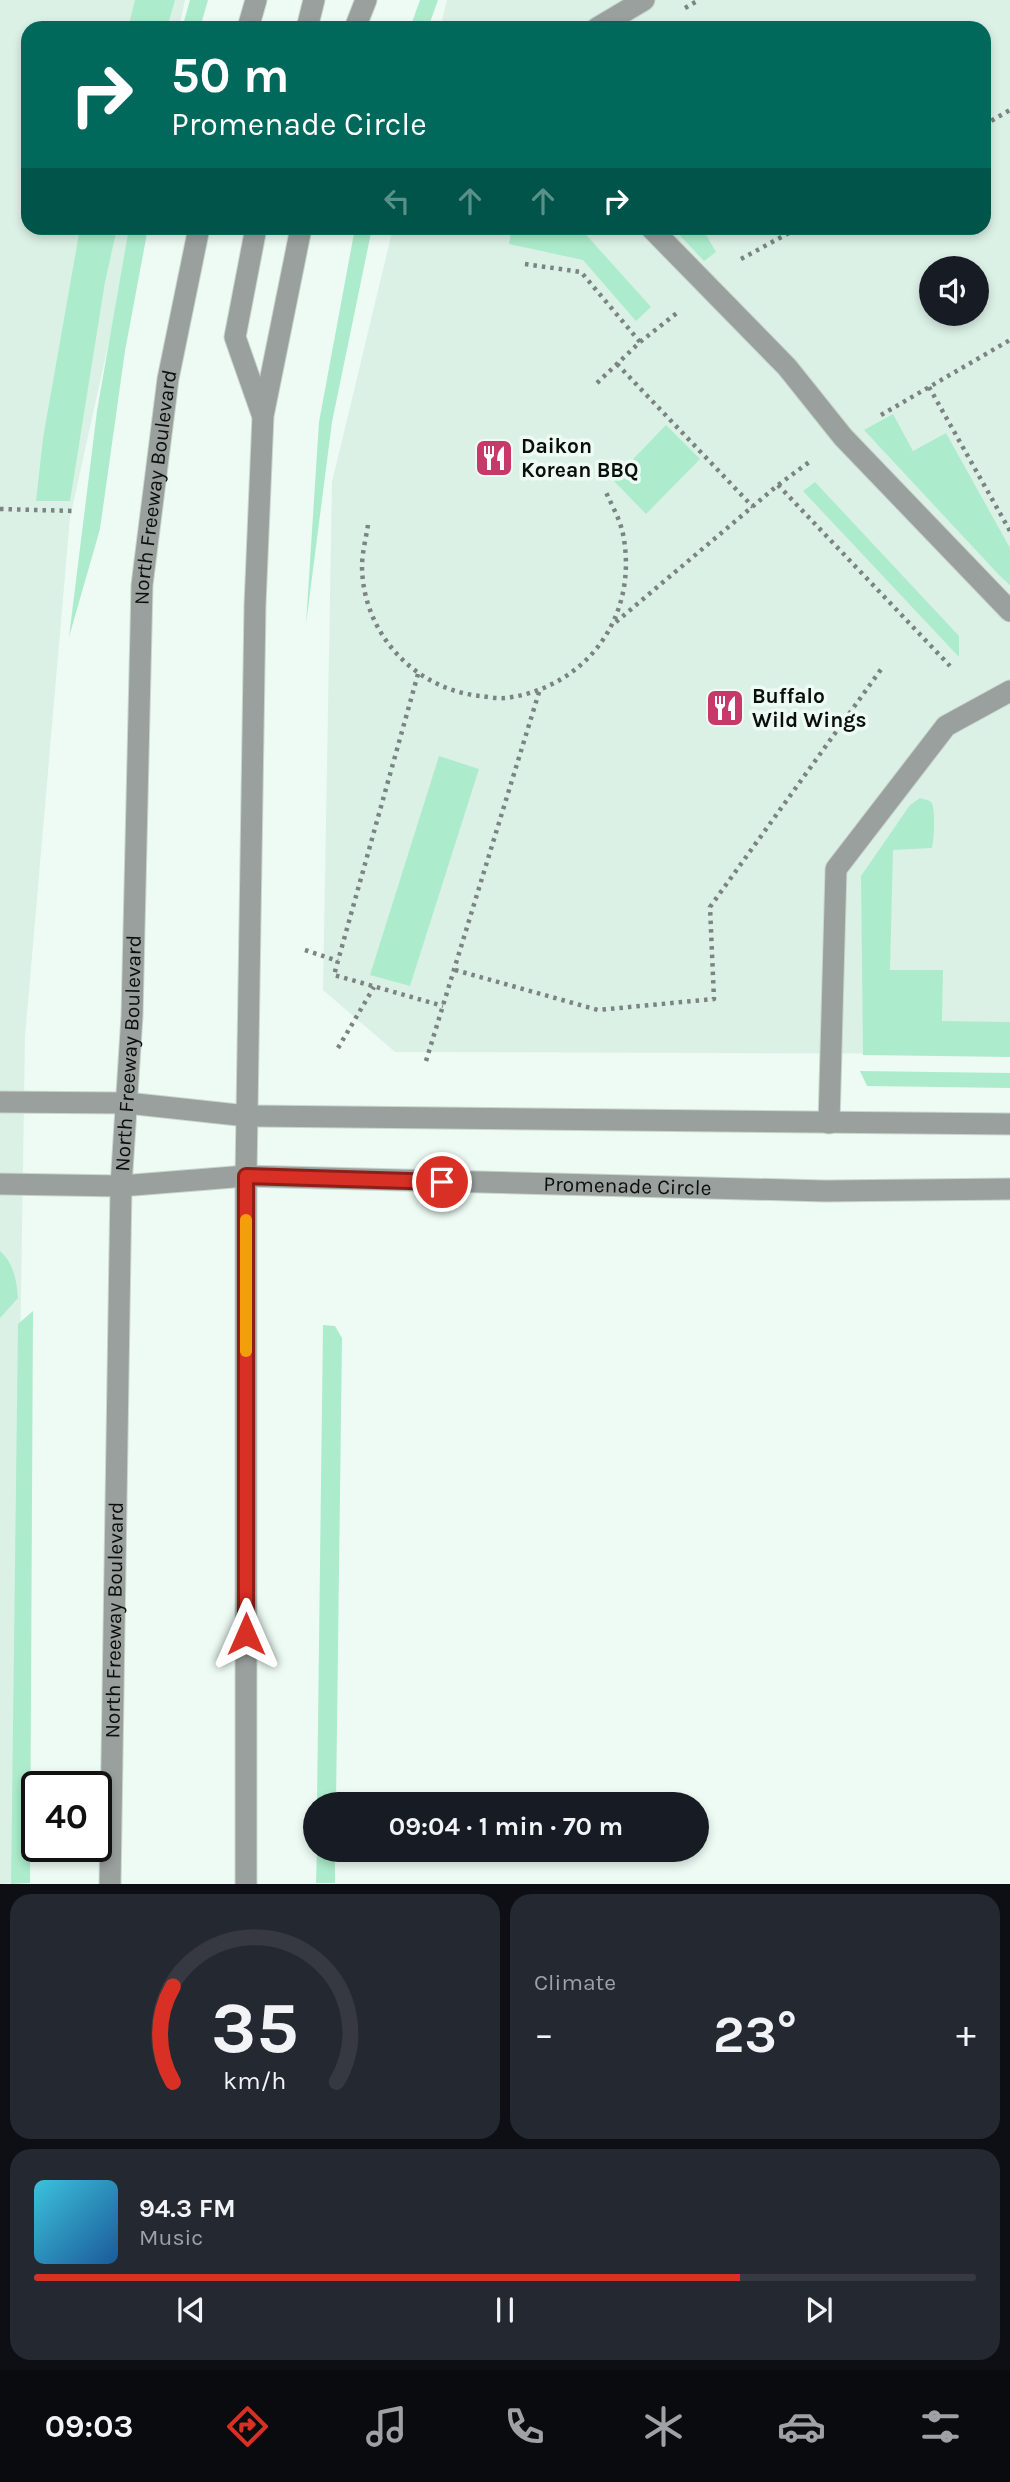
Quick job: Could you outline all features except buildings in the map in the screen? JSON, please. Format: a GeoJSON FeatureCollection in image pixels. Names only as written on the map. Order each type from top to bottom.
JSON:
{"type":"FeatureCollection","features":[{"type":"Feature","properties":{"kind":"street"},"geometry":{"type":"LineString","coordinates":[[250,21],[256,0]]}},
{"type":"Feature","properties":{"kind":"street"},"geometry":{"type":"LineString","coordinates":[[309,21],[314,0]]}},
{"type":"Feature","properties":{"kind":"street"},"geometry":{"type":"LineString","coordinates":[[358,21],[366,0]]}},
{"type":"Feature","properties":{"kind":"street"},"geometry":{"type":"LineString","coordinates":[[609,21],[644,0]]}},
{"type":"Feature","properties":{"kind":"street","name":"North Freeway Boulevard"},"geometry":{"type":"LineString","coordinates":[[110,1884],[121,1186],[132,1016],[142,585],[168,379],[198,235]]}},
{"type":"Feature","properties":{"kind":"street"},"geometry":{"type":"LineString","coordinates":[[255,235],[235,337],[263,416]]}},
{"type":"Feature","properties":{"kind":"street"},"geometry":{"type":"LineString","coordinates":[[246,1884],[246,1176],[255,605],[263,416],[300,235]]}},
{"type":"Feature","properties":{"kind":"street"},"geometry":{"type":"LineString","coordinates":[[658,235],[787,368],[843,437],[1010,611]]}},
{"type":"Feature","properties":{"kind":"street"},"geometry":{"type":"LineString","coordinates":[[829,1123],[836,869],[946,726],[1010,691]]}},
{"type":"Feature","properties":{"kind":"street"},"geometry":{"type":"LineString","coordinates":[[0,1102],[127,1103],[247,1116],[1010,1124]]}},
{"type":"Feature","properties":{"kind":"street","name":"Promenade Circle"},"geometry":{"type":"LineString","coordinates":[[0,1184],[121,1186],[246,1176],[825,1191],[1010,1189]]}},
{"type":"Feature","properties":{"kind":"path"},"geometry":{"type":"LineString","coordinates":[[991,121],[1010,110]]}},
{"type":"Feature","properties":{"kind":"path"},"geometry":{"type":"LineString","coordinates":[[525,264],[581,272],[640,342]]}},
{"type":"Feature","properties":{"kind":"path"},"geometry":{"type":"LineString","coordinates":[[368,525],[362,567],[368,607],[388,644],[418,674],[458,694],[504,698],[550,687],[587,661],[615,623],[778,485],[843,437],[1010,340]]}},
{"type":"Feature","properties":{"kind":"path"},"geometry":{"type":"LineString","coordinates":[[617,364],[753,507]]}},
{"type":"Feature","properties":{"kind":"path"},"geometry":{"type":"LineString","coordinates":[[929,387],[1010,531]]}},
{"type":"Feature","properties":{"kind":"path"},"geometry":{"type":"LineString","coordinates":[[778,485],[950,666]]}},
{"type":"Feature","properties":{"kind":"path"},"geometry":{"type":"LineString","coordinates":[[605,490],[623,532],[627,579],[615,623]]}},
{"type":"Feature","properties":{"kind":"path"},"geometry":{"type":"LineString","coordinates":[[0,509],[75,510]]}},
{"type":"Feature","properties":{"kind":"path"},"geometry":{"type":"LineString","coordinates":[[455,970],[598,1010],[714,999],[710,907],[882,668]]}},
{"type":"Feature","properties":{"kind":"path"},"geometry":{"type":"LineString","coordinates":[[418,674],[334,975],[443,1006]]}},
{"type":"Feature","properties":{"kind":"path"},"geometry":{"type":"LineString","coordinates":[[426,1061],[540,689]]}},
{"type":"Feature","properties":{"kind":"path"},"geometry":{"type":"LineString","coordinates":[[305,950],[338,961]]}},
{"type":"Feature","properties":{"kind":"path"},"geometry":{"type":"LineString","coordinates":[[338,1048],[374,987]]}},
{"type":"Feature","properties":{"kind":"shaded area"},"geometry":{"type":"Polygon","coordinates":[[[0,0],[185,0],[180,21],[21,21],[21,235],[132,235],[70,518],[25,1037],[12,1883],[0,1884],[0,0]]]}},
{"type":"Feature","properties":{"kind":"shaded area"},"geometry":{"type":"Polygon","coordinates":[[[447,0],[1010,0],[1010,1054],[395,1052],[323,990],[332,482],[391,235],[991,235],[991,21],[442,21],[447,0]]]}},
{"type":"Feature","properties":{"kind":"green space"},"geometry":{"type":"Polygon","coordinates":[[[135,0],[175,0],[169,21],[130,21],[135,0]]]}},
{"type":"Feature","properties":{"kind":"green space"},"geometry":{"type":"Polygon","coordinates":[[[190,0],[208,0],[202,21],[184,21],[190,0]]]}},
{"type":"Feature","properties":{"kind":"green space"},"geometry":{"type":"Polygon","coordinates":[[[420,0],[438,0],[430,21],[412,21],[420,0]]]}},
{"type":"Feature","properties":{"kind":"green space"},"geometry":{"type":"Polygon","coordinates":[[[79,235],[115,235],[105,282],[70,501],[36,501],[43,438],[79,235]]]}},
{"type":"Feature","properties":{"kind":"green space"},"geometry":{"type":"Polygon","coordinates":[[[128,235],[147,235],[125,351],[100,529],[69,637],[97,411],[128,235]]]}},
{"type":"Feature","properties":{"kind":"green space"},"geometry":{"type":"Polygon","coordinates":[[[354,235],[371,235],[332,422],[306,624],[319,422],[354,235]]]}},
{"type":"Feature","properties":{"kind":"green space"},"geometry":{"type":"Polygon","coordinates":[[[511,235],[586,235],[651,307],[636,321],[583,260],[509,244],[511,235]]]}},
{"type":"Feature","properties":{"kind":"green space"},"geometry":{"type":"Polygon","coordinates":[[[680,235],[706,235],[716,252],[704,261],[680,235]]]}},
{"type":"Feature","properties":{"kind":"green space"},"geometry":{"type":"Polygon","coordinates":[[[893,414],[913,451],[946,433],[1010,548],[1010,585],[864,430],[893,414]]]}},
{"type":"Feature","properties":{"kind":"green space"},"geometry":{"type":"Polygon","coordinates":[[[666,425],[700,459],[646,514],[613,480],[666,425]]]}},
{"type":"Feature","properties":{"kind":"green space"},"geometry":{"type":"Polygon","coordinates":[[[815,482],[959,636],[959,657],[803,491],[815,482]]]}},
{"type":"Feature","properties":{"kind":"green space"},"geometry":{"type":"Polygon","coordinates":[[[439,756],[479,769],[410,986],[370,975],[439,756]]]}},
{"type":"Feature","properties":{"kind":"green space"},"geometry":{"type":"Polygon","coordinates":[[[920,798],[933,805],[933,844],[932,848],[893,850],[890,970],[943,970],[942,1021],[1010,1022],[1010,1057],[863,1055],[861,876],[910,805],[920,798]]]}},
{"type":"Feature","properties":{"kind":"green space"},"geometry":{"type":"Polygon","coordinates":[[[860,1071],[1010,1073],[1010,1088],[867,1086],[860,1071]]]}},
{"type":"Feature","properties":{"kind":"green space"},"geometry":{"type":"Polygon","coordinates":[[[0,1251],[13,1272],[18,1298],[0,1318],[0,1251]]]}},
{"type":"Feature","properties":{"kind":"green space"},"geometry":{"type":"Polygon","coordinates":[[[33,1311],[31,1771],[21,1771],[21,1862],[30,1862],[30,1883],[11,1884],[18,1324],[33,1311]]]}},
{"type":"Feature","properties":{"kind":"green space"},"geometry":{"type":"Polygon","coordinates":[[[323,1325],[335,1326],[342,1338],[336,1792],[317,1792],[323,1325]]]}},
{"type":"Feature","properties":{"kind":"green space"},"geometry":{"type":"Polygon","coordinates":[[[317,1862],[335,1862],[335,1883],[316,1883],[317,1862]]]}},
{"type":"Feature","properties":{"kind":"slow traffic"},"geometry":{"type":"LineString","coordinates":[[246,1220],[246,1351]]}},
{"type":"Feature","properties":{"kind":"place","name":"Daikon Korean BBQ"},"geometry":{"type":"Point","coordinates":[494,458]}},
{"type":"Feature","properties":{"kind":"place","name":"Buffalo Wild Wings"},"geometry":{"type":"Point","coordinates":[725,708]}},
{"type":"Feature","properties":{"kind":"route"},"geometry":{"type":"LineString","coordinates":[[246,1634],[246,1176],[442,1182]]}}]}
